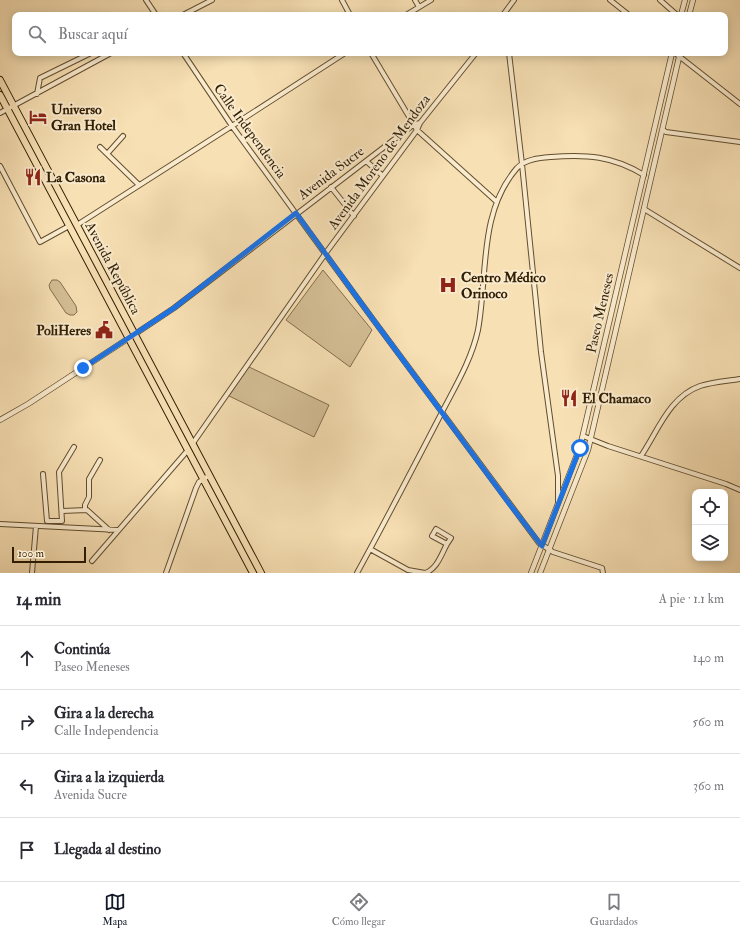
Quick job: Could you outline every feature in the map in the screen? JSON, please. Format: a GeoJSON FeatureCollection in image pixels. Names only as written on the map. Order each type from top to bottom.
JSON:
{"type":"FeatureCollection","features":[{"type":"Feature","properties":{"kind":"main road","name":"Avenida República"},"geometry":{"type":"LineString","coordinates":[[0,80],[261,573]]}},
{"type":"Feature","properties":{"kind":"main road","name":"Avenida República"},"geometry":{"type":"LineString","coordinates":[[0,96],[253,573]]}},
{"type":"Feature","properties":{"kind":"street"},"geometry":{"type":"LineString","coordinates":[[146,0],[154,12]]}},
{"type":"Feature","properties":{"kind":"street"},"geometry":{"type":"LineString","coordinates":[[188,12],[212,0]]}},
{"type":"Feature","properties":{"kind":"street"},"geometry":{"type":"LineString","coordinates":[[342,0],[348,12]]}},
{"type":"Feature","properties":{"kind":"street"},"geometry":{"type":"LineString","coordinates":[[415,0],[419,7]]}},
{"type":"Feature","properties":{"kind":"street"},"geometry":{"type":"LineString","coordinates":[[411,12],[431,0]]}},
{"type":"Feature","properties":{"kind":"street"},"geometry":{"type":"LineString","coordinates":[[505,12],[514,0]]}},
{"type":"Feature","properties":{"kind":"street"},"geometry":{"type":"LineString","coordinates":[[610,0],[625,12]]}},
{"type":"Feature","properties":{"kind":"street"},"geometry":{"type":"LineString","coordinates":[[660,0],[674,12]]}},
{"type":"Feature","properties":{"kind":"street"},"geometry":{"type":"LineString","coordinates":[[682,12],[685,0]]}},
{"type":"Feature","properties":{"kind":"street"},"geometry":{"type":"LineString","coordinates":[[690,12],[693,0]]}},
{"type":"Feature","properties":{"kind":"street"},"geometry":{"type":"LineString","coordinates":[[37,94],[40,78],[85,56]]}},
{"type":"Feature","properties":{"kind":"street"},"geometry":{"type":"LineString","coordinates":[[0,113],[106,56]]}},
{"type":"Feature","properties":{"kind":"street","name":"Calle Independencia"},"geometry":{"type":"LineString","coordinates":[[185,56],[232,126],[325,254],[534,538],[545,548]]}},
{"type":"Feature","properties":{"kind":"street"},"geometry":{"type":"LineString","coordinates":[[77,225],[340,56]]}},
{"type":"Feature","properties":{"kind":"street"},"geometry":{"type":"LineString","coordinates":[[373,56],[417,130],[470,176],[497,202]]}},
{"type":"Feature","properties":{"kind":"street","name":"Avenida Moreno de Mendoza"},"geometry":{"type":"LineString","coordinates":[[193,443],[325,254],[417,130],[420,123],[474,56]]}},
{"type":"Feature","properties":{"kind":"street"},"geometry":{"type":"LineString","coordinates":[[509,56],[541,352],[558,476],[558,504]]}},
{"type":"Feature","properties":{"kind":"street","name":"Paseo Meneses"},"geometry":{"type":"LineString","coordinates":[[540,573],[545,548],[558,504],[576,460],[583,436],[673,56]]}},
{"type":"Feature","properties":{"kind":"street","name":"Paseo Meneses"},"geometry":{"type":"LineString","coordinates":[[531,573],[545,548],[583,463],[590,439],[680,56]]}},
{"type":"Feature","properties":{"kind":"street"},"geometry":{"type":"LineString","coordinates":[[681,56],[740,104]]}},
{"type":"Feature","properties":{"kind":"street","name":"Avenida Sucre"},"geometry":{"type":"LineString","coordinates":[[0,420],[28,404],[174,308],[296,213],[413,125],[420,123]]}},
{"type":"Feature","properties":{"kind":"street"},"geometry":{"type":"LineString","coordinates":[[663,130],[666,132],[740,142]]}},
{"type":"Feature","properties":{"kind":"street"},"geometry":{"type":"LineString","coordinates":[[107,154],[123,136]]}},
{"type":"Feature","properties":{"kind":"street"},"geometry":{"type":"LineString","coordinates":[[100,147],[139,185]]}},
{"type":"Feature","properties":{"kind":"street"},"geometry":{"type":"LineString","coordinates":[[356,573],[442,413],[466,366],[474,346],[478,329],[486,246],[493,214],[497,202],[512,176],[522,164],[530,160],[584,156],[601,158],[620,164],[644,175]]}},
{"type":"Feature","properties":{"kind":"street"},"geometry":{"type":"LineString","coordinates":[[366,161],[383,176]]}},
{"type":"Feature","properties":{"kind":"street"},"geometry":{"type":"LineString","coordinates":[[0,166],[40,242],[69,226]]}},
{"type":"Feature","properties":{"kind":"street"},"geometry":{"type":"LineString","coordinates":[[331,187],[354,216]]}},
{"type":"Feature","properties":{"kind":"street"},"geometry":{"type":"LineString","coordinates":[[644,209],[740,268]]}},
{"type":"Feature","properties":{"kind":"street"},"geometry":{"type":"LineString","coordinates":[[641,456],[674,403],[687,392],[701,386],[740,379]]}},
{"type":"Feature","properties":{"kind":"street"},"geometry":{"type":"LineString","coordinates":[[583,436],[740,490]]}},
{"type":"Feature","properties":{"kind":"street"},"geometry":{"type":"LineString","coordinates":[[43,474],[47,521],[62,521],[59,472],[74,447]]}},
{"type":"Feature","properties":{"kind":"street"},"geometry":{"type":"LineString","coordinates":[[92,561],[188,450]]}},
{"type":"Feature","properties":{"kind":"street"},"geometry":{"type":"LineString","coordinates":[[84,510],[89,497],[90,479],[100,460]]}},
{"type":"Feature","properties":{"kind":"street"},"geometry":{"type":"LineString","coordinates":[[166,573],[196,488],[199,482],[210,475]]}},
{"type":"Feature","properties":{"kind":"street"},"geometry":{"type":"LineString","coordinates":[[62,511],[87,510],[109,530]]}},
{"type":"Feature","properties":{"kind":"street"},"geometry":{"type":"LineString","coordinates":[[0,524],[118,530]]}},
{"type":"Feature","properties":{"kind":"street"},"geometry":{"type":"LineString","coordinates":[[32,573],[36,526]]}},
{"type":"Feature","properties":{"kind":"street"},"geometry":{"type":"LineString","coordinates":[[370,549],[408,570],[425,573],[431,571],[451,538],[436,528],[432,536],[447,544]]}},
{"type":"Feature","properties":{"kind":"street"},"geometry":{"type":"LineString","coordinates":[[545,548],[602,568],[602,573]]}},
{"type":"Feature","properties":{"kind":"shaded area"},"geometry":{"type":"Polygon","coordinates":[[[323,270],[372,330],[350,367],[286,320],[323,270]]]}},
{"type":"Feature","properties":{"kind":"shaded area"},"geometry":{"type":"Polygon","coordinates":[[[52,280],[57,280],[60,282],[76,306],[77,312],[74,315],[66,313],[50,289],[49,285],[52,280]]]}},
{"type":"Feature","properties":{"kind":"shaded area"},"geometry":{"type":"Polygon","coordinates":[[[247,366],[329,405],[314,437],[227,395],[247,366]]]}},
{"type":"Feature","properties":{"kind":"place","name":"Universo Gran Hotel"},"geometry":{"type":"Point","coordinates":[38,117]}},
{"type":"Feature","properties":{"kind":"place","name":"La Casona"},"geometry":{"type":"Point","coordinates":[33,177]}},
{"type":"Feature","properties":{"kind":"place","name":"Centro Médico Orinoco"},"geometry":{"type":"Point","coordinates":[448,285]}},
{"type":"Feature","properties":{"kind":"place","name":"PoliHeres"},"geometry":{"type":"Point","coordinates":[104,330]}},
{"type":"Feature","properties":{"kind":"place","name":"El Chamaco"},"geometry":{"type":"Point","coordinates":[569,398]}},
{"type":"Feature","properties":{"kind":"route"},"geometry":{"type":"LineString","coordinates":[[83,368],[174,308],[296,213],[534,538],[542,546],[580,448]]}}]}
